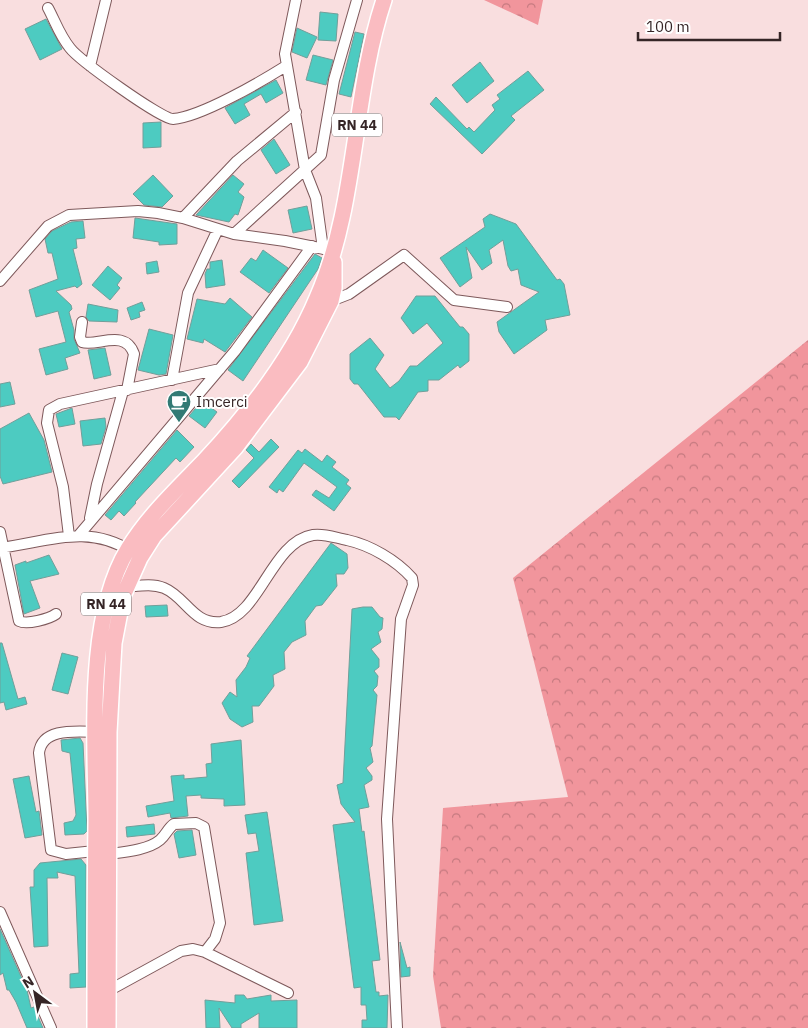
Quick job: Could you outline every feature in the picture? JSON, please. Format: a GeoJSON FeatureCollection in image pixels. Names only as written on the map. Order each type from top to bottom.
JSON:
{"type":"FeatureCollection","features":[{"type":"Feature","properties":{"kind":"main road","name":"RN 44"},"geometry":{"type":"LineString","coordinates":[[95,1028],[102,853],[102,732],[97,682],[103,619],[110,590],[165,501],[224,439],[271,378],[312,310],[329,250],[382,4]]}},
{"type":"Feature","properties":{"kind":"main road","name":"RN 44"},"geometry":{"type":"LineString","coordinates":[[102,732],[119,610],[134,553],[235,448],[283,387],[300,362],[331,301],[334,288],[329,250]]}},
{"type":"Feature","properties":{"kind":"main road","name":"RN 44"},"geometry":{"type":"LineString","coordinates":[[102,853],[108,1028]]}},
{"type":"Feature","properties":{"kind":"street"},"geometry":{"type":"LineString","coordinates":[[90,66],[106,0]]}},
{"type":"Feature","properties":{"kind":"street"},"geometry":{"type":"LineString","coordinates":[[0,281],[48,226],[63,216],[138,212],[182,218],[234,234],[329,250],[316,198],[305,170],[296,112],[286,66],[286,44],[296,0]]}},
{"type":"Feature","properties":{"kind":"street"},"geometry":{"type":"LineString","coordinates":[[234,234],[320,155],[334,80],[357,0]]}},
{"type":"Feature","properties":{"kind":"street"},"geometry":{"type":"LineString","coordinates":[[48,8],[70,48],[90,66],[152,110],[170,119],[194,113],[245,90],[286,66]]}},
{"type":"Feature","properties":{"kind":"street"},"geometry":{"type":"LineString","coordinates":[[182,218],[238,161],[296,112]]}},
{"type":"Feature","properties":{"kind":"street"},"geometry":{"type":"LineString","coordinates":[[172,380],[188,292],[218,229]]}},
{"type":"Feature","properties":{"kind":"street"},"geometry":{"type":"LineString","coordinates":[[74,536],[220,369],[312,246]]}},
{"type":"Feature","properties":{"kind":"street"},"geometry":{"type":"LineString","coordinates":[[331,301],[349,294],[404,255],[454,300],[507,307]]}},
{"type":"Feature","properties":{"kind":"street"},"geometry":{"type":"LineString","coordinates":[[82,322],[80,337],[82,342],[91,344],[109,338],[125,344],[134,354],[97,484],[90,519]]}},
{"type":"Feature","properties":{"kind":"street"},"geometry":{"type":"LineString","coordinates":[[74,536],[46,415],[52,407],[220,369]]}},
{"type":"Feature","properties":{"kind":"street"},"geometry":{"type":"LineString","coordinates":[[0,532],[1,548],[20,621],[24,623],[52,617],[56,614]]}},
{"type":"Feature","properties":{"kind":"street"},"geometry":{"type":"LineString","coordinates":[[126,587],[162,587],[172,592],[201,619],[213,622],[225,621],[243,608],[285,553],[306,538],[316,535],[365,545],[412,578],[413,585],[401,619],[387,819],[398,1028]]}},
{"type":"Feature","properties":{"kind":"street"},"geometry":{"type":"LineString","coordinates":[[1,548],[74,536],[101,537],[134,553]]}},
{"type":"Feature","properties":{"kind":"street"},"geometry":{"type":"LineString","coordinates":[[102,732],[51,734],[41,744],[38,753],[50,850],[66,854],[124,852],[159,841],[174,824],[196,823],[202,825],[207,837],[220,923],[215,938],[205,952]]}},
{"type":"Feature","properties":{"kind":"street"},"geometry":{"type":"LineString","coordinates":[[0,912],[51,1028]]}},
{"type":"Feature","properties":{"kind":"street"},"geometry":{"type":"LineString","coordinates":[[108,991],[181,951],[193,950],[205,952],[288,993]]}},
{"type":"Feature","properties":{"kind":"green space"},"geometry":{"type":"Polygon","coordinates":[[[484,0],[543,0],[538,25],[484,0]]]}},
{"type":"Feature","properties":{"kind":"green space"},"geometry":{"type":"Polygon","coordinates":[[[808,340],[808,1028],[441,1028],[433,976],[443,808],[568,797],[513,578],[808,340]]]}},
{"type":"Feature","properties":{"kind":"building"},"geometry":{"type":"Polygon","coordinates":[[[320,12],[338,14],[336,41],[318,40],[320,12]]]}},
{"type":"Feature","properties":{"kind":"building"},"geometry":{"type":"Polygon","coordinates":[[[46,19],[62,49],[40,60],[25,29],[46,19]]]}},
{"type":"Feature","properties":{"kind":"building"},"geometry":{"type":"Polygon","coordinates":[[[297,28],[317,37],[307,58],[292,52],[297,28]]]}},
{"type":"Feature","properties":{"kind":"building"},"geometry":{"type":"Polygon","coordinates":[[[355,32],[364,34],[351,97],[339,94],[355,32]]]}},
{"type":"Feature","properties":{"kind":"building"},"geometry":{"type":"Polygon","coordinates":[[[313,55],[333,60],[326,85],[306,80],[313,55]]]}},
{"type":"Feature","properties":{"kind":"building"},"geometry":{"type":"Polygon","coordinates":[[[480,62],[494,81],[467,103],[452,85],[480,62]]]}},
{"type":"Feature","properties":{"kind":"building"},"geometry":{"type":"Polygon","coordinates":[[[528,71],[544,90],[511,116],[515,120],[482,154],[430,104],[436,97],[467,129],[469,127],[474,132],[495,110],[492,105],[500,99],[497,95],[528,71]]]}},
{"type":"Feature","properties":{"kind":"building"},"geometry":{"type":"Polygon","coordinates":[[[276,80],[283,93],[266,103],[261,94],[244,104],[250,115],[235,124],[225,108],[276,80]]]}},
{"type":"Feature","properties":{"kind":"building"},"geometry":{"type":"Polygon","coordinates":[[[161,122],[161,147],[143,148],[143,123],[161,122]]]}},
{"type":"Feature","properties":{"kind":"building"},"geometry":{"type":"Polygon","coordinates":[[[274,139],[290,165],[276,174],[261,150],[274,139]]]}},
{"type":"Feature","properties":{"kind":"building"},"geometry":{"type":"Polygon","coordinates":[[[153,175],[173,196],[162,207],[144,205],[133,194],[153,175]]]}},
{"type":"Feature","properties":{"kind":"building"},"geometry":{"type":"Polygon","coordinates":[[[233,175],[244,184],[238,192],[244,197],[238,215],[235,214],[229,222],[196,215],[233,175]]]}},
{"type":"Feature","properties":{"kind":"building"},"geometry":{"type":"Polygon","coordinates":[[[307,206],[312,229],[293,233],[288,210],[307,206]]]}},
{"type":"Feature","properties":{"kind":"building"},"geometry":{"type":"Polygon","coordinates":[[[490,214],[516,224],[557,280],[560,279],[564,284],[570,315],[545,320],[547,330],[514,354],[499,332],[497,322],[539,292],[521,285],[518,269],[511,271],[508,266],[503,240],[489,250],[492,263],[482,270],[466,247],[472,278],[460,287],[440,258],[485,227],[483,219],[490,214]]]}},
{"type":"Feature","properties":{"kind":"building"},"geometry":{"type":"Polygon","coordinates":[[[135,218],[177,224],[177,244],[159,245],[159,242],[133,238],[135,218]]]}},
{"type":"Feature","properties":{"kind":"building"},"geometry":{"type":"Polygon","coordinates":[[[83,221],[85,238],[76,239],[77,248],[73,249],[82,284],[77,288],[75,286],[56,291],[71,305],[72,309],[69,312],[74,330],[74,339],[80,353],[65,358],[68,369],[46,375],[39,349],[66,342],[58,311],[36,317],[29,290],[58,279],[52,253],[48,253],[45,239],[52,231],[71,222],[83,221]]]}},
{"type":"Feature","properties":{"kind":"building"},"geometry":{"type":"Polygon","coordinates":[[[263,250],[288,268],[269,293],[240,272],[251,258],[256,261],[263,250]]]}},
{"type":"Feature","properties":{"kind":"building"},"geometry":{"type":"Polygon","coordinates":[[[315,254],[322,258],[318,269],[243,381],[228,370],[315,254]]]}},
{"type":"Feature","properties":{"kind":"building"},"geometry":{"type":"Polygon","coordinates":[[[222,260],[225,285],[206,288],[205,274],[207,269],[210,269],[210,262],[222,260]]]}},
{"type":"Feature","properties":{"kind":"building"},"geometry":{"type":"Polygon","coordinates":[[[157,261],[159,272],[147,274],[146,263],[157,261]]]}},
{"type":"Feature","properties":{"kind":"building"},"geometry":{"type":"Polygon","coordinates":[[[108,266],[122,278],[117,285],[120,288],[110,300],[92,285],[108,266]]]}},
{"type":"Feature","properties":{"kind":"building"},"geometry":{"type":"Polygon","coordinates":[[[416,296],[435,296],[460,327],[463,327],[469,334],[469,361],[460,368],[458,365],[439,380],[428,380],[428,391],[418,392],[399,420],[396,417],[384,417],[358,384],[354,384],[350,379],[350,354],[370,338],[384,355],[375,369],[390,388],[399,381],[410,366],[417,366],[443,343],[427,323],[413,334],[401,318],[416,296]]]}},
{"type":"Feature","properties":{"kind":"building"},"geometry":{"type":"Polygon","coordinates":[[[230,298],[252,317],[225,352],[204,339],[203,343],[187,339],[197,299],[225,304],[230,298]]]}},
{"type":"Feature","properties":{"kind":"building"},"geometry":{"type":"Polygon","coordinates":[[[142,302],[145,310],[139,312],[140,317],[131,320],[127,308],[142,302]]]}},
{"type":"Feature","properties":{"kind":"building"},"geometry":{"type":"Polygon","coordinates":[[[88,304],[118,310],[117,322],[89,321],[86,317],[88,304]]]}},
{"type":"Feature","properties":{"kind":"building"},"geometry":{"type":"Polygon","coordinates":[[[149,329],[173,335],[166,374],[159,375],[138,370],[149,329]]]}},
{"type":"Feature","properties":{"kind":"building"},"geometry":{"type":"Polygon","coordinates":[[[105,348],[111,375],[94,379],[88,350],[105,348]]]}},
{"type":"Feature","properties":{"kind":"building"},"geometry":{"type":"Polygon","coordinates":[[[10,382],[15,404],[0,407],[0,384],[10,382]]]}},
{"type":"Feature","properties":{"kind":"building"},"geometry":{"type":"Polygon","coordinates":[[[202,401],[217,412],[205,428],[189,416],[202,401]]]}},
{"type":"Feature","properties":{"kind":"building"},"geometry":{"type":"Polygon","coordinates":[[[72,408],[75,424],[59,427],[56,414],[72,408]]]}},
{"type":"Feature","properties":{"kind":"building"},"geometry":{"type":"Polygon","coordinates":[[[29,413],[44,440],[52,472],[3,484],[0,476],[0,429],[29,413]]]}},
{"type":"Feature","properties":{"kind":"building"},"geometry":{"type":"Polygon","coordinates":[[[105,418],[106,427],[101,444],[83,446],[80,421],[105,418]]]}},
{"type":"Feature","properties":{"kind":"building"},"geometry":{"type":"Polygon","coordinates":[[[177,430],[194,447],[180,462],[176,458],[124,516],[119,511],[111,520],[105,515],[177,430]]]}},
{"type":"Feature","properties":{"kind":"building"},"geometry":{"type":"Polygon","coordinates":[[[271,439],[279,447],[239,488],[232,481],[254,458],[246,450],[251,444],[259,452],[271,439]]]}},
{"type":"Feature","properties":{"kind":"building"},"geometry":{"type":"Polygon","coordinates":[[[305,449],[322,462],[327,455],[336,462],[332,467],[349,480],[346,484],[351,488],[334,511],[312,495],[316,490],[329,498],[337,487],[304,463],[283,492],[279,489],[277,493],[269,487],[298,450],[302,453],[305,449]]]}},
{"type":"Feature","properties":{"kind":"building"},"geometry":{"type":"Polygon","coordinates":[[[331,543],[347,554],[348,568],[344,574],[336,574],[337,586],[322,605],[316,606],[305,621],[306,635],[292,642],[284,652],[285,669],[273,675],[274,686],[259,706],[252,706],[253,722],[242,727],[230,719],[222,703],[230,692],[237,697],[236,680],[246,667],[250,658],[247,656],[331,543]]]}},
{"type":"Feature","properties":{"kind":"building"},"geometry":{"type":"Polygon","coordinates":[[[49,555],[59,574],[30,581],[40,608],[24,614],[15,565],[49,555]]]}},
{"type":"Feature","properties":{"kind":"building"},"geometry":{"type":"Polygon","coordinates":[[[167,605],[168,616],[146,617],[145,606],[167,605]]]}},
{"type":"Feature","properties":{"kind":"building"},"geometry":{"type":"Polygon","coordinates":[[[372,607],[383,618],[382,629],[378,632],[381,642],[371,649],[379,659],[379,667],[374,671],[378,676],[377,686],[373,690],[377,695],[372,746],[370,748],[373,762],[366,768],[372,776],[372,780],[364,785],[369,807],[359,809],[362,832],[364,831],[380,960],[372,961],[376,992],[379,992],[379,996],[388,995],[387,1028],[362,1028],[362,1020],[367,1020],[366,1005],[361,1005],[361,987],[354,988],[333,825],[355,822],[341,804],[337,785],[343,783],[352,609],[372,607]]]}},
{"type":"Feature","properties":{"kind":"building"},"geometry":{"type":"Polygon","coordinates":[[[0,643],[2,643],[18,699],[25,697],[27,704],[6,710],[4,702],[0,703],[0,643]]]}},
{"type":"Feature","properties":{"kind":"building"},"geometry":{"type":"Polygon","coordinates":[[[62,653],[78,657],[68,694],[52,690],[62,653]]]}},
{"type":"Feature","properties":{"kind":"building"},"geometry":{"type":"Polygon","coordinates":[[[80,738],[83,743],[87,831],[84,834],[65,835],[64,823],[73,821],[76,815],[70,753],[62,751],[61,740],[80,738]]]}},
{"type":"Feature","properties":{"kind":"building"},"geometry":{"type":"Polygon","coordinates":[[[241,740],[245,805],[224,806],[224,799],[201,798],[201,795],[186,796],[188,816],[171,818],[170,813],[148,817],[146,806],[174,801],[171,776],[184,775],[184,779],[207,777],[206,764],[212,763],[211,744],[241,740]]]}},
{"type":"Feature","properties":{"kind":"building"},"geometry":{"type":"Polygon","coordinates":[[[29,776],[36,812],[39,811],[42,835],[25,838],[13,779],[29,776]]]}},
{"type":"Feature","properties":{"kind":"building"},"geometry":{"type":"Polygon","coordinates":[[[267,812],[283,921],[254,925],[246,853],[259,851],[256,833],[248,834],[245,815],[267,812]]]}},
{"type":"Feature","properties":{"kind":"building"},"geometry":{"type":"Polygon","coordinates":[[[154,824],[155,834],[127,837],[126,827],[154,824]]]}},
{"type":"Feature","properties":{"kind":"building"},"geometry":{"type":"Polygon","coordinates":[[[192,830],[196,855],[179,858],[174,834],[177,831],[192,830]]]}},
{"type":"Feature","properties":{"kind":"building"},"geometry":{"type":"Polygon","coordinates":[[[81,859],[86,865],[86,987],[70,988],[70,974],[79,973],[75,876],[57,872],[58,878],[47,878],[48,946],[34,947],[30,887],[34,887],[34,870],[40,863],[81,859]]]}},
{"type":"Feature","properties":{"kind":"building"},"geometry":{"type":"Polygon","coordinates":[[[0,929],[27,990],[31,1008],[34,1007],[43,1028],[27,1028],[16,1002],[9,990],[7,990],[3,973],[0,975],[0,929]]]}},
{"type":"Feature","properties":{"kind":"building"},"geometry":{"type":"Polygon","coordinates":[[[400,942],[407,968],[410,967],[410,976],[401,977],[400,942]]]}},
{"type":"Feature","properties":{"kind":"building"},"geometry":{"type":"Polygon","coordinates":[[[235,995],[244,995],[247,999],[271,995],[271,1001],[297,1000],[297,1028],[259,1028],[259,1013],[241,1024],[241,1028],[232,1028],[219,1008],[220,1028],[206,1028],[205,1000],[235,1003],[235,995]]]}},
{"type":"Feature","properties":{"kind":"place","name":"Imcerci"},"geometry":{"type":"Point","coordinates":[179,423]}}]}
